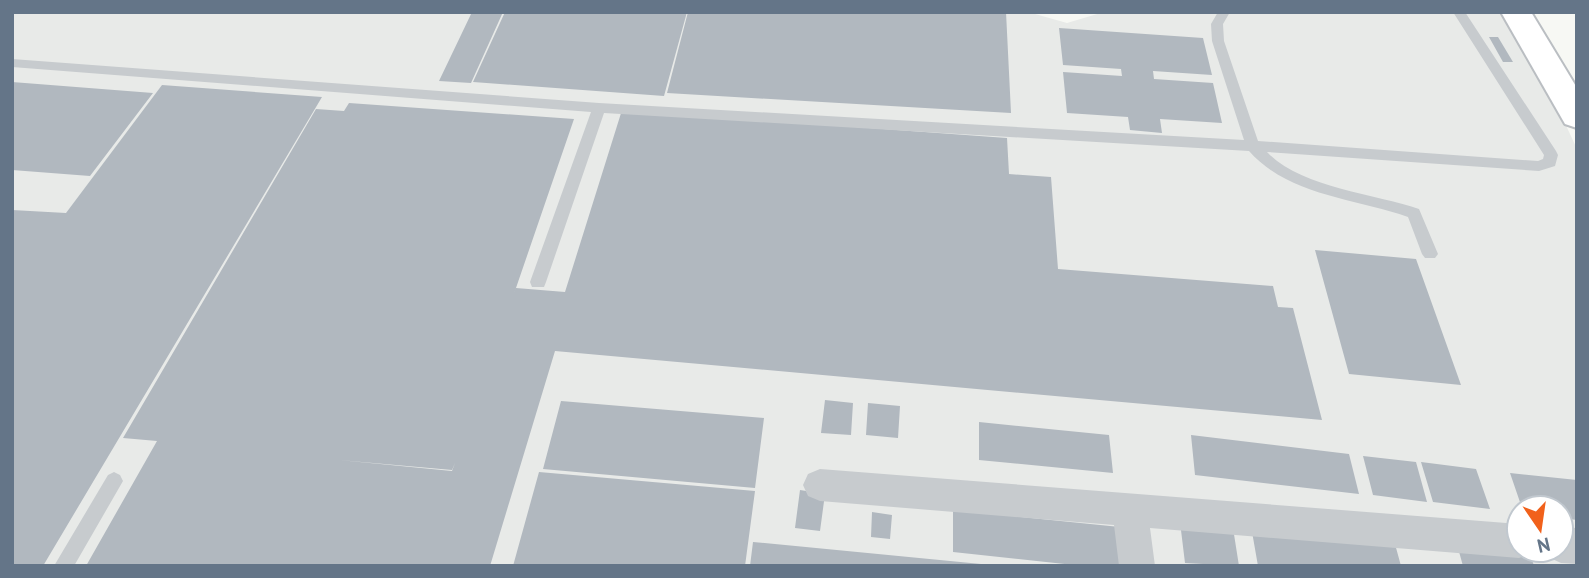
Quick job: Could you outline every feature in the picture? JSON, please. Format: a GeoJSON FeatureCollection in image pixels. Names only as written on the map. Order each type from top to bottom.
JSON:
{"type":"FeatureCollection","features":[{"type":"Feature","properties":{"kind":"main road"},"geometry":{"type":"LineString","coordinates":[[1516,12],[1577,116]]}},
{"type":"Feature","properties":{"kind":"street"},"geometry":{"type":"LineString","coordinates":[[820,485],[1130,512],[1505,540]]}},
{"type":"Feature","properties":{"kind":"street"},"geometry":{"type":"LineString","coordinates":[[1130,512],[1137,566]]}},
{"type":"Feature","properties":{"kind":"lane"},"geometry":{"type":"LineString","coordinates":[[1224,12],[1217,24],[1218,41],[1254,146],[1260,156],[1275,168],[1320,186],[1415,213],[1430,254]]}},
{"type":"Feature","properties":{"kind":"lane"},"geometry":{"type":"LineString","coordinates":[[12,63],[599,107],[1254,146],[1539,166],[1550,162],[1551,155],[1459,12]]}},
{"type":"Feature","properties":{"kind":"lane"},"geometry":{"type":"LineString","coordinates":[[538,282],[599,107]]}},
{"type":"Feature","properties":{"kind":"lane"},"geometry":{"type":"LineString","coordinates":[[62,566],[114,481]]}},
{"type":"Feature","properties":{"kind":"shaded area"},"geometry":{"type":"Polygon","coordinates":[[[12,12],[1028,12],[1067,23],[1104,12],[1513,12],[1577,149],[1577,566],[12,566],[12,12]]]}},
{"type":"Feature","properties":{"kind":"building"},"geometry":{"type":"Polygon","coordinates":[[[472,12],[503,12],[471,83],[439,81],[472,12]]]}},
{"type":"Feature","properties":{"kind":"building"},"geometry":{"type":"Polygon","coordinates":[[[505,12],[687,12],[664,96],[473,82],[505,12]]]}},
{"type":"Feature","properties":{"kind":"building"},"geometry":{"type":"Polygon","coordinates":[[[688,12],[1006,12],[1011,113],[667,93],[688,12]]]}},
{"type":"Feature","properties":{"kind":"building"},"geometry":{"type":"Polygon","coordinates":[[[1059,28],[1203,38],[1212,75],[1153,71],[1154,79],[1213,83],[1222,123],[1160,119],[1162,133],[1130,130],[1128,117],[1067,113],[1063,72],[1122,76],[1121,69],[1063,65],[1059,28]]]}},
{"type":"Feature","properties":{"kind":"building"},"geometry":{"type":"Polygon","coordinates":[[[1489,37],[1498,37],[1513,62],[1503,62],[1489,37]]]}},
{"type":"Feature","properties":{"kind":"building"},"geometry":{"type":"Polygon","coordinates":[[[12,82],[153,93],[90,176],[12,170],[12,82]]]}},
{"type":"Feature","properties":{"kind":"building"},"geometry":{"type":"Polygon","coordinates":[[[162,85],[322,97],[43,566],[12,566],[12,210],[66,213],[162,85]]]}},
{"type":"Feature","properties":{"kind":"building"},"geometry":{"type":"Polygon","coordinates":[[[349,103],[574,119],[471,419],[516,288],[565,292],[622,110],[1007,138],[1009,174],[1051,177],[1058,269],[1273,286],[1278,307],[1293,308],[1322,420],[555,351],[490,566],[86,566],[157,441],[123,438],[316,109],[344,111],[349,103]],[[339,460],[452,471],[455,463],[452,470],[339,460]]]}},
{"type":"Feature","properties":{"kind":"building"},"geometry":{"type":"Polygon","coordinates":[[[1315,250],[1416,259],[1461,385],[1349,374],[1315,250]]]}},
{"type":"Feature","properties":{"kind":"building"},"geometry":{"type":"Polygon","coordinates":[[[825,400],[853,403],[851,435],[821,433],[825,400]]]}},
{"type":"Feature","properties":{"kind":"building"},"geometry":{"type":"Polygon","coordinates":[[[561,401],[764,418],[755,488],[543,469],[561,401]]]}},
{"type":"Feature","properties":{"kind":"building"},"geometry":{"type":"Polygon","coordinates":[[[868,403],[900,406],[898,438],[866,435],[868,403]]]}},
{"type":"Feature","properties":{"kind":"building"},"geometry":{"type":"Polygon","coordinates":[[[979,422],[1109,435],[1113,473],[979,460],[979,422]]]}},
{"type":"Feature","properties":{"kind":"building"},"geometry":{"type":"Polygon","coordinates":[[[1191,435],[1349,454],[1359,494],[1195,475],[1191,435]]]}},
{"type":"Feature","properties":{"kind":"building"},"geometry":{"type":"Polygon","coordinates":[[[1363,456],[1416,462],[1427,502],[1373,495],[1363,456]]]}},
{"type":"Feature","properties":{"kind":"building"},"geometry":{"type":"Polygon","coordinates":[[[1421,462],[1476,469],[1490,509],[1433,502],[1421,462]]]}},
{"type":"Feature","properties":{"kind":"building"},"geometry":{"type":"Polygon","coordinates":[[[539,472],[755,491],[745,566],[513,566],[539,472]]]}},
{"type":"Feature","properties":{"kind":"building"},"geometry":{"type":"Polygon","coordinates":[[[1510,473],[1577,480],[1577,520],[1575,494],[1517,494],[1510,473]]]}},
{"type":"Feature","properties":{"kind":"building"},"geometry":{"type":"Polygon","coordinates":[[[800,490],[825,494],[820,531],[795,528],[800,490]]]}},
{"type":"Feature","properties":{"kind":"building"},"geometry":{"type":"Polygon","coordinates":[[[953,510],[1120,527],[1124,566],[1083,566],[953,552],[953,510]]]}},
{"type":"Feature","properties":{"kind":"building"},"geometry":{"type":"Polygon","coordinates":[[[872,512],[892,515],[890,539],[871,537],[872,512]]]}},
{"type":"Feature","properties":{"kind":"building"},"geometry":{"type":"Polygon","coordinates":[[[1180,522],[1233,528],[1239,566],[1185,563],[1180,522]]]}},
{"type":"Feature","properties":{"kind":"building"},"geometry":{"type":"Polygon","coordinates":[[[1251,526],[1395,544],[1401,566],[1258,566],[1251,526]]]}},
{"type":"Feature","properties":{"kind":"building"},"geometry":{"type":"Polygon","coordinates":[[[753,542],[981,564],[981,566],[750,566],[753,542]]]}},
{"type":"Feature","properties":{"kind":"building"},"geometry":{"type":"Polygon","coordinates":[[[1505,547],[1505,564],[1534,566],[1463,566],[1458,548],[1505,547]]]}}]}
